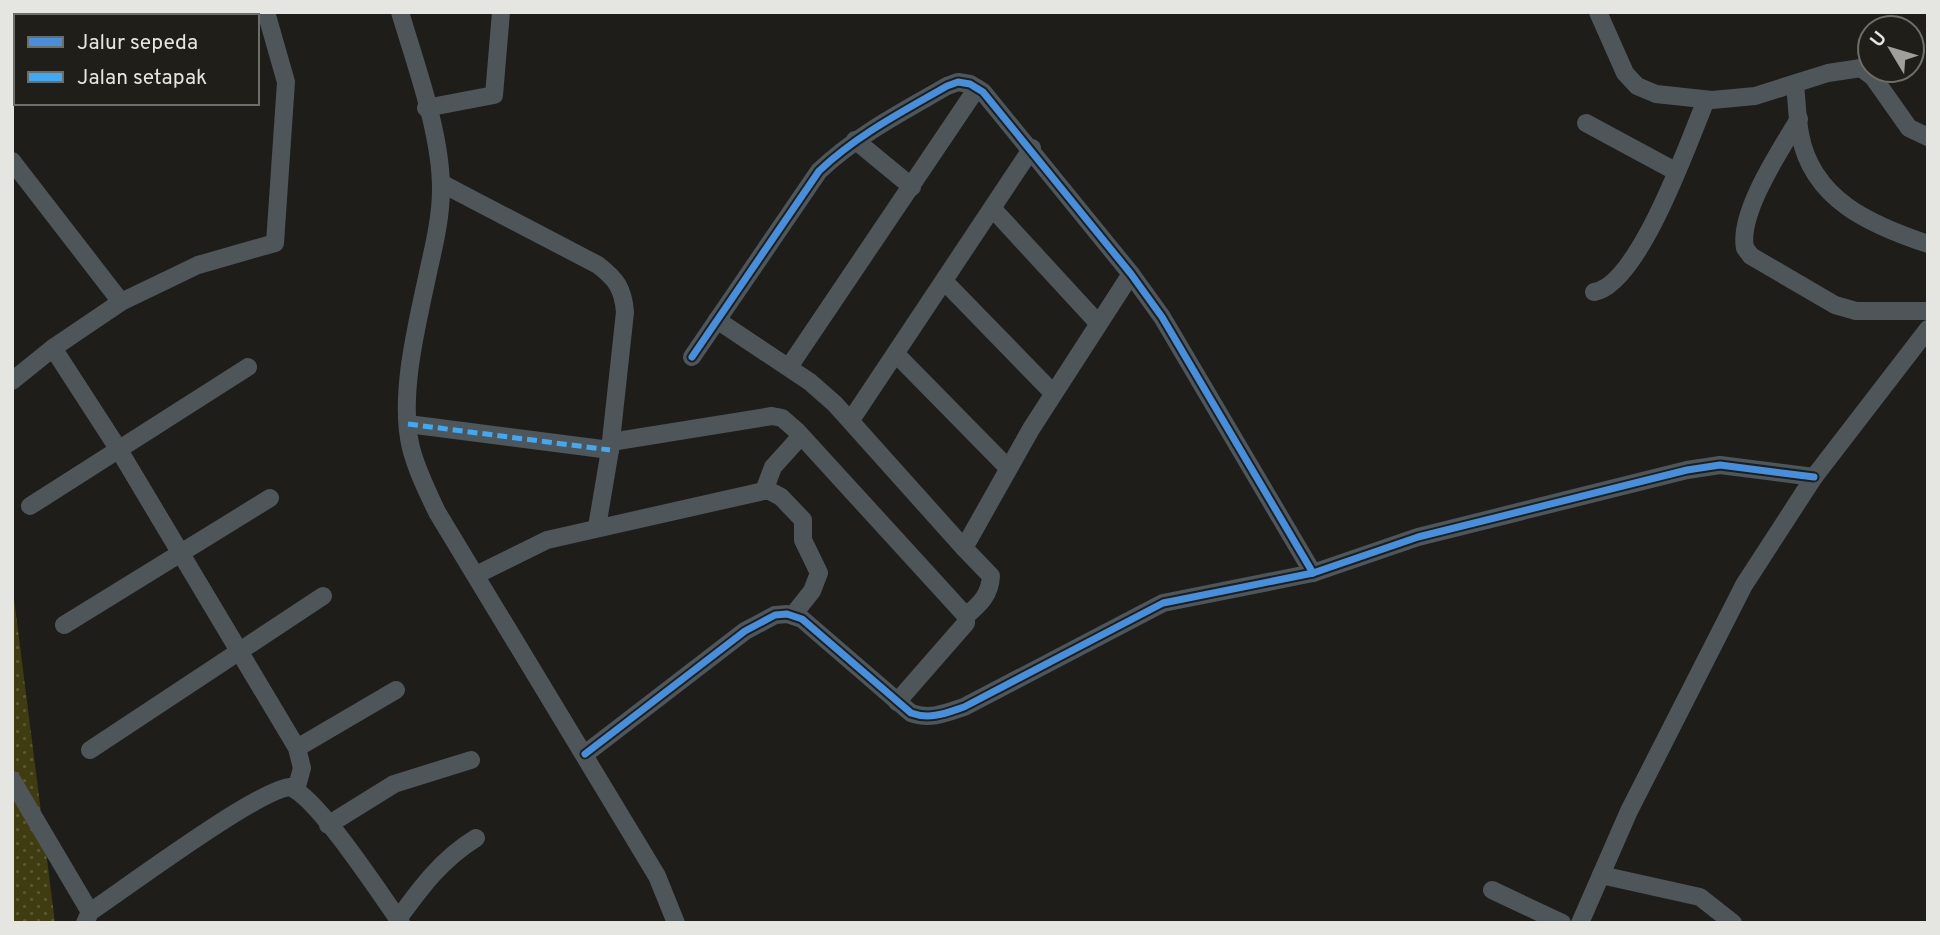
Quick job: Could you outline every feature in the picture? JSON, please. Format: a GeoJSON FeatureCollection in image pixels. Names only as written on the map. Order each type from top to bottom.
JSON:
{"type":"FeatureCollection","features":[{"type":"Feature","properties":{"kind":"street"},"geometry":{"type":"LineString","coordinates":[[12,381],[53,348],[121,302],[205,262],[275,243],[286,82],[266,12]]}},
{"type":"Feature","properties":{"kind":"street"},"geometry":{"type":"LineString","coordinates":[[400,12],[439,157],[441,183],[438,227],[416,333],[408,424],[420,476],[437,512],[657,876],[676,923]]}},
{"type":"Feature","properties":{"kind":"street"},"geometry":{"type":"LineString","coordinates":[[426,108],[492,97],[496,92],[501,12]]}},
{"type":"Feature","properties":{"kind":"street"},"geometry":{"type":"LineString","coordinates":[[1598,12],[1630,80],[1656,94],[1706,100],[1755,96],[1795,86],[1828,73],[1861,68],[1880,86],[1902,121],[1928,137]]}},
{"type":"Feature","properties":{"kind":"street"},"geometry":{"type":"LineString","coordinates":[[692,357],[819,172],[855,140],[947,86],[958,82],[977,88],[1032,148],[1131,274],[1168,327],[1312,573]]}},
{"type":"Feature","properties":{"kind":"street"},"geometry":{"type":"LineString","coordinates":[[1795,86],[1807,158],[1820,181],[1837,201],[1859,217],[1928,244]]}},
{"type":"Feature","properties":{"kind":"street"},"geometry":{"type":"LineString","coordinates":[[789,367],[977,88]]}},
{"type":"Feature","properties":{"kind":"street"},"geometry":{"type":"LineString","coordinates":[[1594,292],[1612,284],[1632,261],[1649,234],[1706,100]]}},
{"type":"Feature","properties":{"kind":"street"},"geometry":{"type":"LineString","coordinates":[[1799,119],[1772,163],[1749,216],[1745,247],[1751,256],[1835,305],[1856,310],[1928,311]]}},
{"type":"Feature","properties":{"kind":"street"},"geometry":{"type":"LineString","coordinates":[[1586,123],[1675,171]]}},
{"type":"Feature","properties":{"kind":"street"},"geometry":{"type":"LineString","coordinates":[[855,140],[912,187]]}},
{"type":"Feature","properties":{"kind":"street"},"geometry":{"type":"LineString","coordinates":[[851,420],[1032,148]]}},
{"type":"Feature","properties":{"kind":"street"},"geometry":{"type":"LineString","coordinates":[[12,161],[121,302]]}},
{"type":"Feature","properties":{"kind":"street"},"geometry":{"type":"LineString","coordinates":[[441,183],[598,265],[619,284],[623,292],[625,312],[610,446],[597,527]]}},
{"type":"Feature","properties":{"kind":"street"},"geometry":{"type":"LineString","coordinates":[[993,209],[1097,322]]}},
{"type":"Feature","properties":{"kind":"street"},"geometry":{"type":"LineString","coordinates":[[964,548],[1053,393],[1097,322],[1131,274]]}},
{"type":"Feature","properties":{"kind":"street"},"geometry":{"type":"LineString","coordinates":[[945,282],[1053,393]]}},
{"type":"Feature","properties":{"kind":"street"},"geometry":{"type":"LineString","coordinates":[[718,320],[789,367],[851,420],[990,576],[990,589],[982,602],[966,616]]}},
{"type":"Feature","properties":{"kind":"street"},"geometry":{"type":"LineString","coordinates":[[1580,923],[1684,698],[1744,586],[1814,477],[1928,329]]}},
{"type":"Feature","properties":{"kind":"street"},"geometry":{"type":"LineString","coordinates":[[53,348],[119,450],[297,748],[302,768],[296,790]]}},
{"type":"Feature","properties":{"kind":"street"},"geometry":{"type":"LineString","coordinates":[[897,354],[1008,468]]}},
{"type":"Feature","properties":{"kind":"street"},"geometry":{"type":"LineString","coordinates":[[30,506],[248,367]]}},
{"type":"Feature","properties":{"kind":"street"},"geometry":{"type":"LineString","coordinates":[[408,424],[610,446],[772,416],[782,418],[966,616],[966,623],[897,702]]}},
{"type":"Feature","properties":{"kind":"street"},"geometry":{"type":"LineString","coordinates":[[764,491],[773,467],[801,436]]}},
{"type":"Feature","properties":{"kind":"street"},"geometry":{"type":"LineString","coordinates":[[585,754],[745,631],[775,615],[802,618],[897,702],[922,717],[946,713],[1101,638],[1142,612],[1163,603],[1312,573],[1418,537],[1687,470],[1720,465],[1814,477]]}},
{"type":"Feature","properties":{"kind":"street"},"geometry":{"type":"LineString","coordinates":[[476,575],[547,540],[597,527],[773,491],[803,520],[803,540],[819,573],[812,591],[793,615]]}},
{"type":"Feature","properties":{"kind":"street"},"geometry":{"type":"LineString","coordinates":[[64,625],[270,498]]}},
{"type":"Feature","properties":{"kind":"street"},"geometry":{"type":"LineString","coordinates":[[90,750],[323,596]]}},
{"type":"Feature","properties":{"kind":"street"},"geometry":{"type":"LineString","coordinates":[[297,748],[396,690]]}},
{"type":"Feature","properties":{"kind":"street"},"geometry":{"type":"LineString","coordinates":[[328,825],[394,784],[471,760]]}},
{"type":"Feature","properties":{"kind":"street"},"geometry":{"type":"LineString","coordinates":[[12,780],[88,917],[272,793],[284,788],[296,790],[328,825],[400,921],[433,871],[455,851],[477,838]]}},
{"type":"Feature","properties":{"kind":"street"},"geometry":{"type":"LineString","coordinates":[[1601,875],[1700,897],[1733,923]]}},
{"type":"Feature","properties":{"kind":"street"},"geometry":{"type":"LineString","coordinates":[[1492,890],[1562,923]]}},
{"type":"Feature","properties":{"kind":"shaded area"},"geometry":{"type":"Polygon","coordinates":[[[12,583],[55,923],[12,923],[12,583]]]}},
{"type":"Feature","properties":{"kind":"marked path"},"geometry":{"type":"LineString","coordinates":[[408,424],[610,450]]}},
{"type":"Feature","properties":{"kind":"cycle path"},"geometry":{"type":"LineString","coordinates":[[692,357],[819,171],[864,135],[913,105],[947,86],[958,82],[970,84],[983,92],[1131,274],[1162,317],[1313,573]]}},
{"type":"Feature","properties":{"kind":"cycle path"},"geometry":{"type":"LineString","coordinates":[[585,754],[745,631],[775,615],[787,614],[802,619],[911,713],[931,716],[964,707],[1163,603],[1313,573],[1418,537],[1687,470],[1720,465],[1814,477]]}}]}
